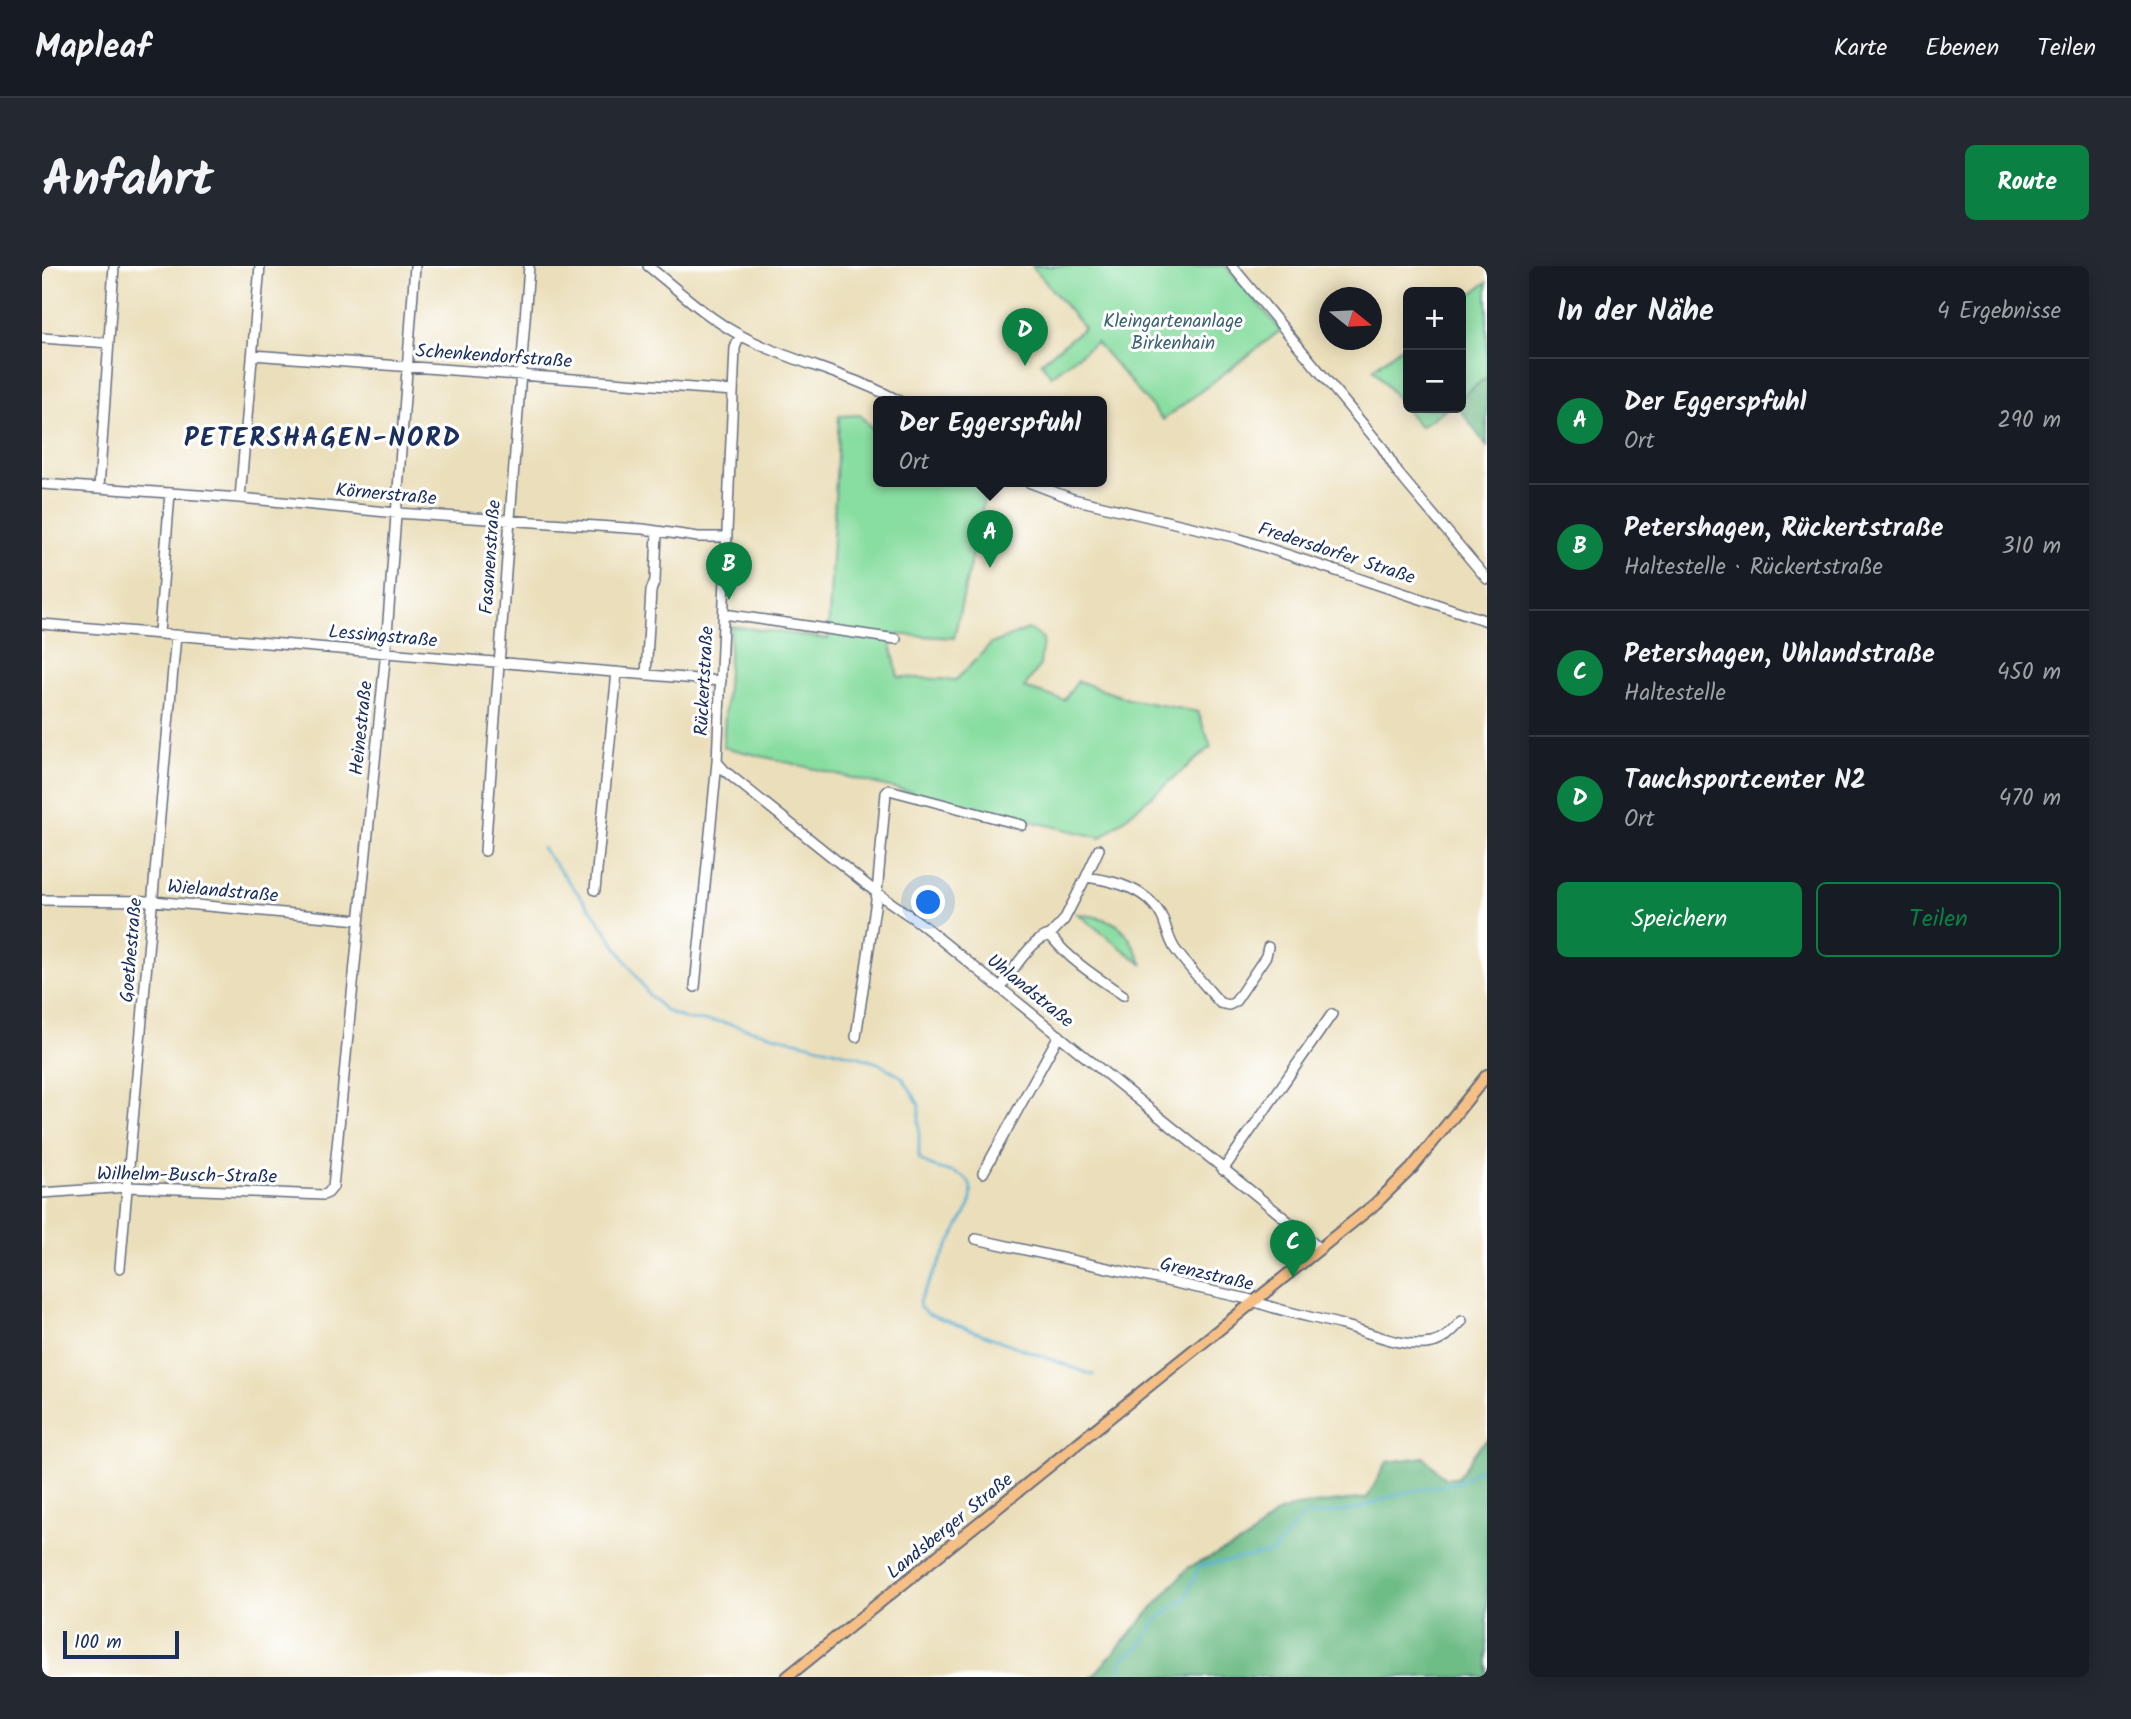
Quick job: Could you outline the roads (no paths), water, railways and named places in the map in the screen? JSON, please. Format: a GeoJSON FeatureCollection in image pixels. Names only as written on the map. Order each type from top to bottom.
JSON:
{"type":"FeatureCollection","features":[{"type":"Feature","properties":{"kind":"main road","name":"Landsberger Straße"},"geometry":{"type":"LineString","coordinates":[[787,1677],[1369,1210],[1402,1179],[1487,1075]]}},
{"type":"Feature","properties":{"kind":"street"},"geometry":{"type":"LineString","coordinates":[[99,488],[114,266]]}},
{"type":"Feature","properties":{"kind":"street"},"geometry":{"type":"LineString","coordinates":[[240,498],[260,266]]}},
{"type":"Feature","properties":{"kind":"street","name":"Heinestraße"},"geometry":{"type":"LineString","coordinates":[[331,1191],[335,1180],[385,652],[415,266]]}},
{"type":"Feature","properties":{"kind":"street","name":"Fasanenstraße"},"geometry":{"type":"LineString","coordinates":[[485,851],[528,266]]}},
{"type":"Feature","properties":{"kind":"street"},"geometry":{"type":"LineString","coordinates":[[648,266],[740,335],[889,396]]}},
{"type":"Feature","properties":{"kind":"street"},"geometry":{"type":"LineString","coordinates":[[661,276],[666,266]]}},
{"type":"Feature","properties":{"kind":"street"},"geometry":{"type":"LineString","coordinates":[[1232,266],[1487,579]]}},
{"type":"Feature","properties":{"kind":"street","name":"Rückertstraße"},"geometry":{"type":"LineString","coordinates":[[695,987],[717,762],[735,348],[740,335]]}},
{"type":"Feature","properties":{"kind":"street"},"geometry":{"type":"LineString","coordinates":[[42,338],[109,343]]}},
{"type":"Feature","properties":{"kind":"street","name":"Schenkendorfstraße"},"geometry":{"type":"LineString","coordinates":[[253,355],[733,391]]}},
{"type":"Feature","properties":{"kind":"street","name":"Körnerstraße"},"geometry":{"type":"LineString","coordinates":[[42,484],[698,537],[727,537]]}},
{"type":"Feature","properties":{"kind":"street","name":"Fredersdorfer Straße"},"geometry":{"type":"LineString","coordinates":[[1041,487],[1073,499],[1234,537],[1487,621]]}},
{"type":"Feature","properties":{"kind":"street"},"geometry":{"type":"LineString","coordinates":[[159,633],[170,494]]}},
{"type":"Feature","properties":{"kind":"street"},"geometry":{"type":"LineString","coordinates":[[646,675],[657,532]]}},
{"type":"Feature","properties":{"kind":"street"},"geometry":{"type":"LineString","coordinates":[[724,614],[896,639]]}},
{"type":"Feature","properties":{"kind":"street","name":"Lessingstraße"},"geometry":{"type":"LineString","coordinates":[[42,624],[721,681]]}},
{"type":"Feature","properties":{"kind":"street","name":"Goethestraße"},"geometry":{"type":"LineString","coordinates":[[120,1268],[176,635]]}},
{"type":"Feature","properties":{"kind":"street"},"geometry":{"type":"LineString","coordinates":[[595,890],[617,672]]}},
{"type":"Feature","properties":{"kind":"street","name":"Uhlandstraße"},"geometry":{"type":"LineString","coordinates":[[717,762],[877,893],[920,923],[1059,1035],[1304,1234],[1319,1250]]}},
{"type":"Feature","properties":{"kind":"street"},"geometry":{"type":"LineString","coordinates":[[856,1037],[877,893],[886,793],[889,790],[1023,825]]}},
{"type":"Feature","properties":{"kind":"street"},"geometry":{"type":"LineString","coordinates":[[1000,988],[1033,945],[1042,936],[1050,935],[1065,920],[1099,849]]}},
{"type":"Feature","properties":{"kind":"street"},"geometry":{"type":"LineString","coordinates":[[1086,877],[1113,881],[1150,901],[1162,917],[1173,946],[1224,1005],[1235,1002],[1266,956],[1268,947]]}},
{"type":"Feature","properties":{"kind":"street","name":"Wielandstraße"},"geometry":{"type":"LineString","coordinates":[[42,900],[153,901],[359,920]]}},
{"type":"Feature","properties":{"kind":"street"},"geometry":{"type":"LineString","coordinates":[[1050,935],[1086,968],[1123,995]]}},
{"type":"Feature","properties":{"kind":"street"},"geometry":{"type":"LineString","coordinates":[[1223,1170],[1332,1014]]}},
{"type":"Feature","properties":{"kind":"street"},"geometry":{"type":"LineString","coordinates":[[983,1173],[1059,1035]]}},
{"type":"Feature","properties":{"kind":"street","name":"Wilhelm-Busch-Straße"},"geometry":{"type":"LineString","coordinates":[[42,1193],[127,1187],[323,1195],[331,1191]]}},
{"type":"Feature","properties":{"kind":"street","name":"Grenzstraße"},"geometry":{"type":"LineString","coordinates":[[976,1240],[1255,1302],[1286,1313],[1339,1324],[1407,1344],[1435,1342],[1445,1337],[1462,1321]]}},
{"type":"Feature","properties":{"kind":"waterway"},"geometry":{"type":"LineString","coordinates":[[542,848],[593,912],[649,995],[666,1011],[688,1020],[721,1022],[853,1055],[878,1063],[902,1077],[919,1104],[919,1158],[936,1168],[963,1177],[969,1182],[971,1191],[970,1205],[919,1301],[920,1308],[928,1314],[1093,1375]]}},
{"type":"Feature","properties":{"kind":"waterway"},"geometry":{"type":"LineString","coordinates":[[1122,1677],[1122,1659],[1140,1646],[1159,1618],[1186,1598],[1199,1566],[1272,1553],[1303,1516],[1355,1510],[1397,1494],[1460,1482],[1487,1463]]}},
{"type":"Feature","properties":{"kind":"place","name":"Tauchsportcenter N2"},"geometry":{"type":"Point","coordinates":[1025,366]}},
{"type":"Feature","properties":{"kind":"place","name":"Der Eggerspfuhl"},"geometry":{"type":"Point","coordinates":[990,568]}},
{"type":"Feature","properties":{"kind":"place","name":"Petershagen, Rückertstraße"},"geometry":{"type":"Point","coordinates":[729,600]}},
{"type":"Feature","properties":{"kind":"place","name":"Petershagen, Uhlandstraße"},"geometry":{"type":"Point","coordinates":[1293,1278]}},
{"type":"Feature","properties":{"kind":"district","name":"PETERSHAGEN-NORD"},"geometry":{"type":"Point","coordinates":[323,437]}},
{"type":"Feature","properties":{"kind":"park label","name":"Kleingartenanlage Birkenhain"},"geometry":{"type":"Point","coordinates":[1173,331]}}]}
